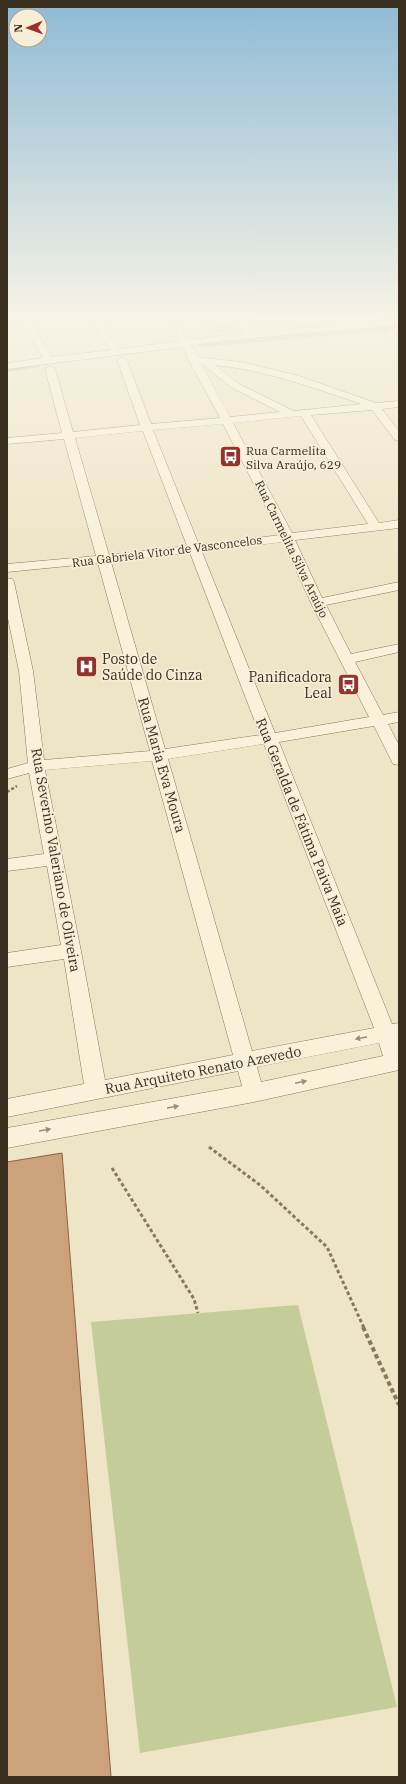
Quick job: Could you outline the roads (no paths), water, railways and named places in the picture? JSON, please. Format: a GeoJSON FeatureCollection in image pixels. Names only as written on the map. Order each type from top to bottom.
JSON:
{"type":"FeatureCollection","features":[{"type":"Feature","properties":{"kind":"street","name":"Rua Maria Eva Moura"},"geometry":{"type":"LineString","coordinates":[[59,401],[254,1093]]}},
{"type":"Feature","properties":{"kind":"street","name":"Rua Geralda de Fátima Paiva Maia"},"geometry":{"type":"LineString","coordinates":[[136,401],[269,738],[392,1032],[397,1061]]}},
{"type":"Feature","properties":{"kind":"street","name":"Rua Carmelita Silva Araújo"},"geometry":{"type":"LineString","coordinates":[[216,401],[287,536],[318,603],[399,760]]}},
{"type":"Feature","properties":{"kind":"street"},"geometry":{"type":"LineString","coordinates":[[269,401],[299,414],[376,527]]}},
{"type":"Feature","properties":{"kind":"street"},"geometry":{"type":"LineString","coordinates":[[361,401],[375,406],[399,438]]}},
{"type":"Feature","properties":{"kind":"street"},"geometry":{"type":"LineString","coordinates":[[7,442],[399,404]]}},
{"type":"Feature","properties":{"kind":"street","name":"Rua Gabriela Vitor de Vasconcelos"},"geometry":{"type":"LineString","coordinates":[[7,568],[104,560],[287,536],[399,524]]}},
{"type":"Feature","properties":{"kind":"street","name":"Rua Severino Valeriano de Oliveira"},"geometry":{"type":"LineString","coordinates":[[7,582],[26,671],[36,766],[72,951],[96,1091]]}},
{"type":"Feature","properties":{"kind":"street"},"geometry":{"type":"LineString","coordinates":[[318,603],[399,586]]}},
{"type":"Feature","properties":{"kind":"street"},"geometry":{"type":"LineString","coordinates":[[347,659],[399,648]]}},
{"type":"Feature","properties":{"kind":"street"},"geometry":{"type":"LineString","coordinates":[[7,774],[36,766],[159,755],[379,722],[399,716]]}},
{"type":"Feature","properties":{"kind":"street"},"geometry":{"type":"LineString","coordinates":[[7,865],[54,859]]}},
{"type":"Feature","properties":{"kind":"street"},"geometry":{"type":"LineString","coordinates":[[7,960],[72,951]]}},
{"type":"Feature","properties":{"kind":"street","name":"Rua Arquiteto Renato Azevedo"},"geometry":{"type":"LineString","coordinates":[[7,1108],[392,1032]]}},
{"type":"Feature","properties":{"kind":"street"},"geometry":{"type":"LineString","coordinates":[[7,1138],[254,1093],[397,1061]]}},
{"type":"Feature","properties":{"kind":"place","name":"Rua Carmelita Silva Araújo, 629"},"geometry":{"type":"Point","coordinates":[231,457]}},
{"type":"Feature","properties":{"kind":"place","name":"Posto de Saúde do Cinza"},"geometry":{"type":"Point","coordinates":[86,667]}},
{"type":"Feature","properties":{"kind":"place","name":"Panificadora Leal"},"geometry":{"type":"Point","coordinates":[348,685]}}]}
